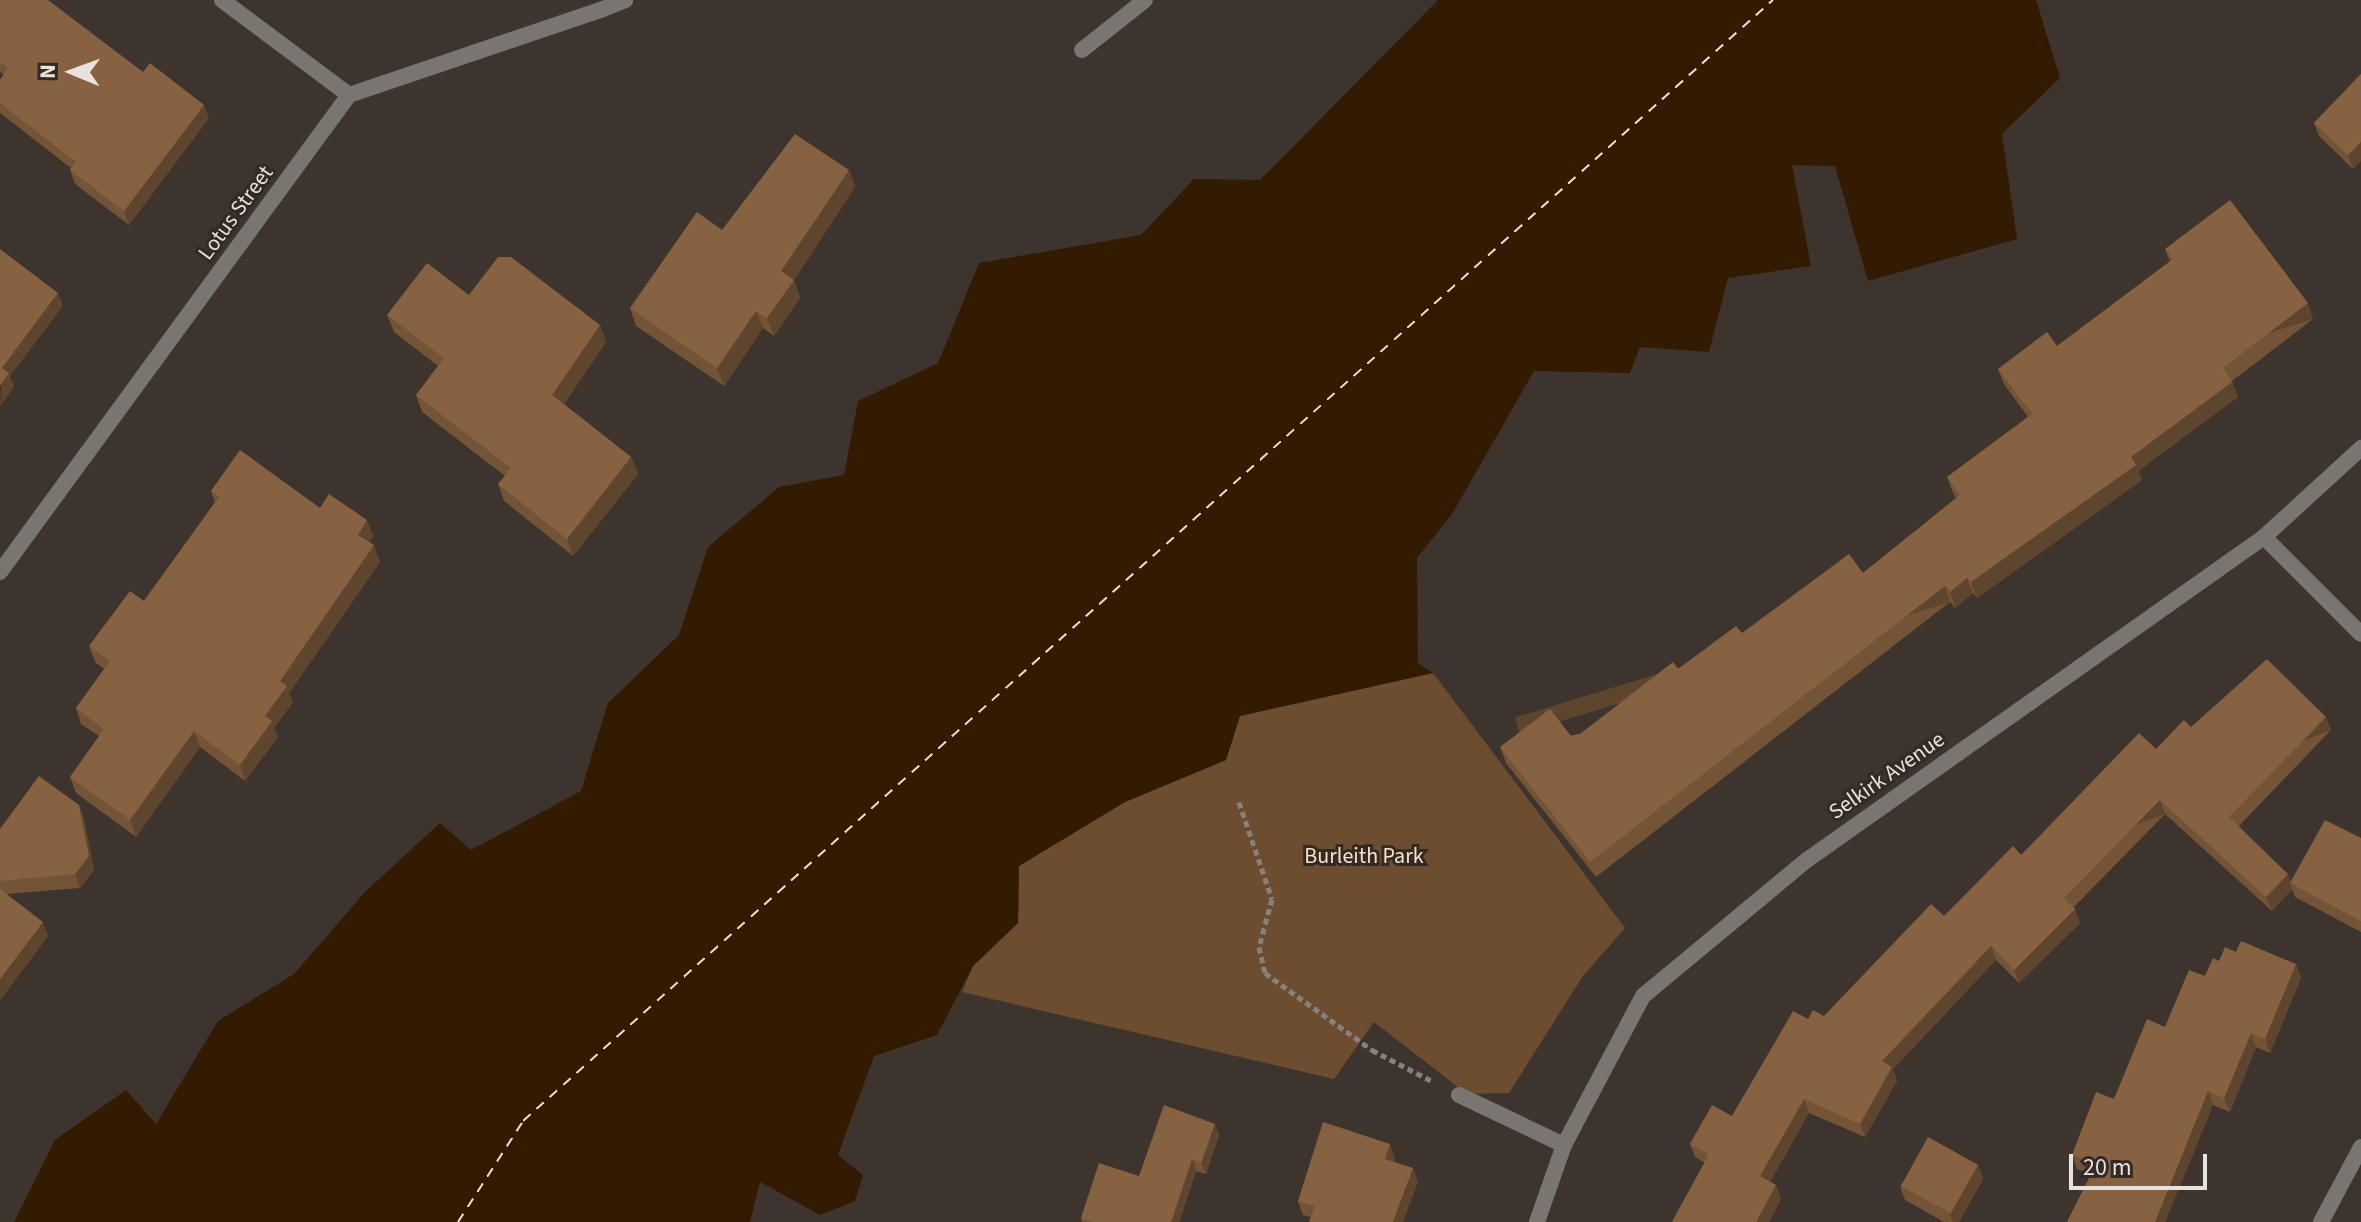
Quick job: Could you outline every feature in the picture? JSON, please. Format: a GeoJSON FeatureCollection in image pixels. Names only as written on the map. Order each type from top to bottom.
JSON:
{"type":"FeatureCollection","features":[{"type":"Feature","properties":{"kind":"street"},"geometry":{"type":"LineString","coordinates":[[222,0],[349,95],[625,0]]}},
{"type":"Feature","properties":{"kind":"street"},"geometry":{"type":"LineString","coordinates":[[1082,50],[1145,0]]}},
{"type":"Feature","properties":{"kind":"street","name":"Lotus Street"},"geometry":{"type":"LineString","coordinates":[[0,572],[349,95]]}},
{"type":"Feature","properties":{"kind":"street","name":"Selkirk Avenue"},"geometry":{"type":"LineString","coordinates":[[1537,1222],[1564,1145],[1643,996],[1807,860],[2264,537],[2361,448]]}},
{"type":"Feature","properties":{"kind":"street"},"geometry":{"type":"LineString","coordinates":[[2264,537],[2361,634]]}},
{"type":"Feature","properties":{"kind":"street"},"geometry":{"type":"LineString","coordinates":[[1459,1095],[1564,1145]]}},
{"type":"Feature","properties":{"kind":"street"},"geometry":{"type":"LineString","coordinates":[[2321,1222],[2361,1147]]}},
{"type":"Feature","properties":{"kind":"path"},"geometry":{"type":"LineString","coordinates":[[1239,802],[1272,899],[1259,947],[1265,973],[1372,1050],[1459,1095]]}},
{"type":"Feature","properties":{"kind":"green space","name":"Burleith Park"},"geometry":{"type":"Polygon","coordinates":[[[1433,673],[1625,928],[1583,976],[1509,1093],[1467,1094],[1374,1022],[1334,1079],[962,992],[973,966],[1018,923],[1019,866],[1125,802],[1226,760],[1240,716],[1433,673]]]}},
{"type":"Feature","properties":{"kind":"shaded area"},"geometry":{"type":"Polygon","coordinates":[[[1438,0],[2036,0],[2060,78],[2002,134],[2017,239],[1868,281],[1835,166],[1792,165],[1811,266],[1728,278],[1709,352],[1640,347],[1630,373],[1534,371],[1452,514],[1417,558],[1418,663],[1433,673],[1240,716],[1226,760],[1125,802],[1019,866],[1018,923],[973,966],[937,1035],[874,1056],[838,1155],[863,1175],[855,1201],[820,1215],[760,1182],[750,1222],[14,1222],[55,1140],[126,1090],[156,1124],[218,1021],[294,974],[365,892],[440,823],[471,850],[581,791],[608,703],[679,635],[708,547],[779,487],[844,475],[858,401],[938,363],[979,263],[1141,235],[1194,179],[1260,180],[1438,0]]]}},
{"type":"Feature","properties":{"kind":"building"},"geometry":{"type":"Polygon","coordinates":[[[0,0],[48,0],[143,72],[150,63],[204,105],[124,211],[70,170],[76,162],[0,103],[0,80],[8,68],[0,62],[0,0]]]}},
{"type":"Feature","properties":{"kind":"building"},"geometry":{"type":"Polygon","coordinates":[[[2361,74],[2361,142],[2348,155],[2314,123],[2361,74]]]}},
{"type":"Feature","properties":{"kind":"building"},"geometry":{"type":"Polygon","coordinates":[[[795,134],[849,170],[781,271],[794,280],[767,318],[756,311],[717,368],[630,308],[697,212],[722,230],[795,134]]]}},
{"type":"Feature","properties":{"kind":"building"},"geometry":{"type":"Polygon","coordinates":[[[2230,200],[2308,303],[2223,368],[2232,382],[2131,457],[2136,465],[1971,582],[1967,578],[1950,592],[1945,586],[1590,862],[1500,747],[1550,709],[1571,736],[1580,734],[1673,662],[1678,669],[1736,626],[1742,633],[1849,554],[1863,573],[1960,495],[1947,477],[2032,414],[1998,369],[2047,332],[2057,346],[2173,259],[2165,249],[2230,200]]]}},
{"type":"Feature","properties":{"kind":"building"},"geometry":{"type":"Polygon","coordinates":[[[0,249],[58,293],[2,368],[9,373],[0,386],[0,249]]]}},
{"type":"Feature","properties":{"kind":"building"},"geometry":{"type":"Polygon","coordinates":[[[498,257],[511,257],[600,325],[552,395],[631,457],[567,539],[498,484],[511,468],[416,395],[444,358],[387,315],[427,263],[469,295],[498,257]]]}},
{"type":"Feature","properties":{"kind":"building"},"geometry":{"type":"Polygon","coordinates":[[[240,450],[320,508],[329,494],[367,520],[358,535],[374,545],[280,681],[287,686],[265,716],[272,721],[240,765],[194,731],[130,820],[70,777],[104,729],[76,708],[110,661],[89,646],[130,591],[144,601],[219,497],[211,491],[240,450]]]}},
{"type":"Feature","properties":{"kind":"building"},"geometry":{"type":"Polygon","coordinates":[[[2267,659],[2326,717],[2229,817],[2288,874],[2266,897],[2160,800],[2064,898],[2075,909],[2014,970],[1991,946],[1882,1061],[1892,1067],[1860,1124],[1804,1099],[1760,1176],[1776,1185],[1756,1222],[1672,1222],[1709,1154],[1690,1144],[1712,1105],[1732,1116],[1793,1011],[1808,1019],[1813,1010],[1824,1016],[1931,904],[1944,916],[2013,846],[2021,855],[2139,733],[2156,749],[2184,720],[2191,727],[2267,659]]]}},
{"type":"Feature","properties":{"kind":"building"},"geometry":{"type":"Polygon","coordinates":[[[39,776],[79,805],[89,856],[75,874],[0,881],[0,829],[39,776]]]}},
{"type":"Feature","properties":{"kind":"building"},"geometry":{"type":"Polygon","coordinates":[[[2325,820],[2361,838],[2361,921],[2290,883],[2325,820]]]}},
{"type":"Feature","properties":{"kind":"building"},"geometry":{"type":"Polygon","coordinates":[[[0,889],[43,922],[0,979],[0,889]]]}},
{"type":"Feature","properties":{"kind":"building"},"geometry":{"type":"Polygon","coordinates":[[[2241,941],[2296,964],[2265,1039],[2251,1033],[2224,1098],[2208,1091],[2155,1222],[2067,1222],[2096,1165],[2072,1155],[2096,1092],[2114,1099],[2147,1019],[2165,1027],[2189,970],[2205,976],[2213,958],[2219,961],[2225,947],[2236,952],[2241,941]]]}},
{"type":"Feature","properties":{"kind":"building"},"geometry":{"type":"Polygon","coordinates":[[[1164,1105],[1215,1124],[1201,1163],[1192,1159],[1171,1222],[1093,1222],[1081,1218],[1099,1163],[1139,1176],[1164,1105]]]}},
{"type":"Feature","properties":{"kind":"building"},"geometry":{"type":"Polygon","coordinates":[[[1323,1122],[1390,1144],[1385,1159],[1413,1168],[1393,1222],[1309,1222],[1315,1206],[1298,1201],[1323,1122]]]}},
{"type":"Feature","properties":{"kind":"building"},"geometry":{"type":"Polygon","coordinates":[[[1928,1137],[1978,1165],[1951,1214],[1901,1186],[1928,1137]]]}},
{"type":"Feature","properties":{"kind":"ferry route"},"geometry":{"type":"LineString","coordinates":[[458,1222],[523,1121],[1773,0]]}}]}
